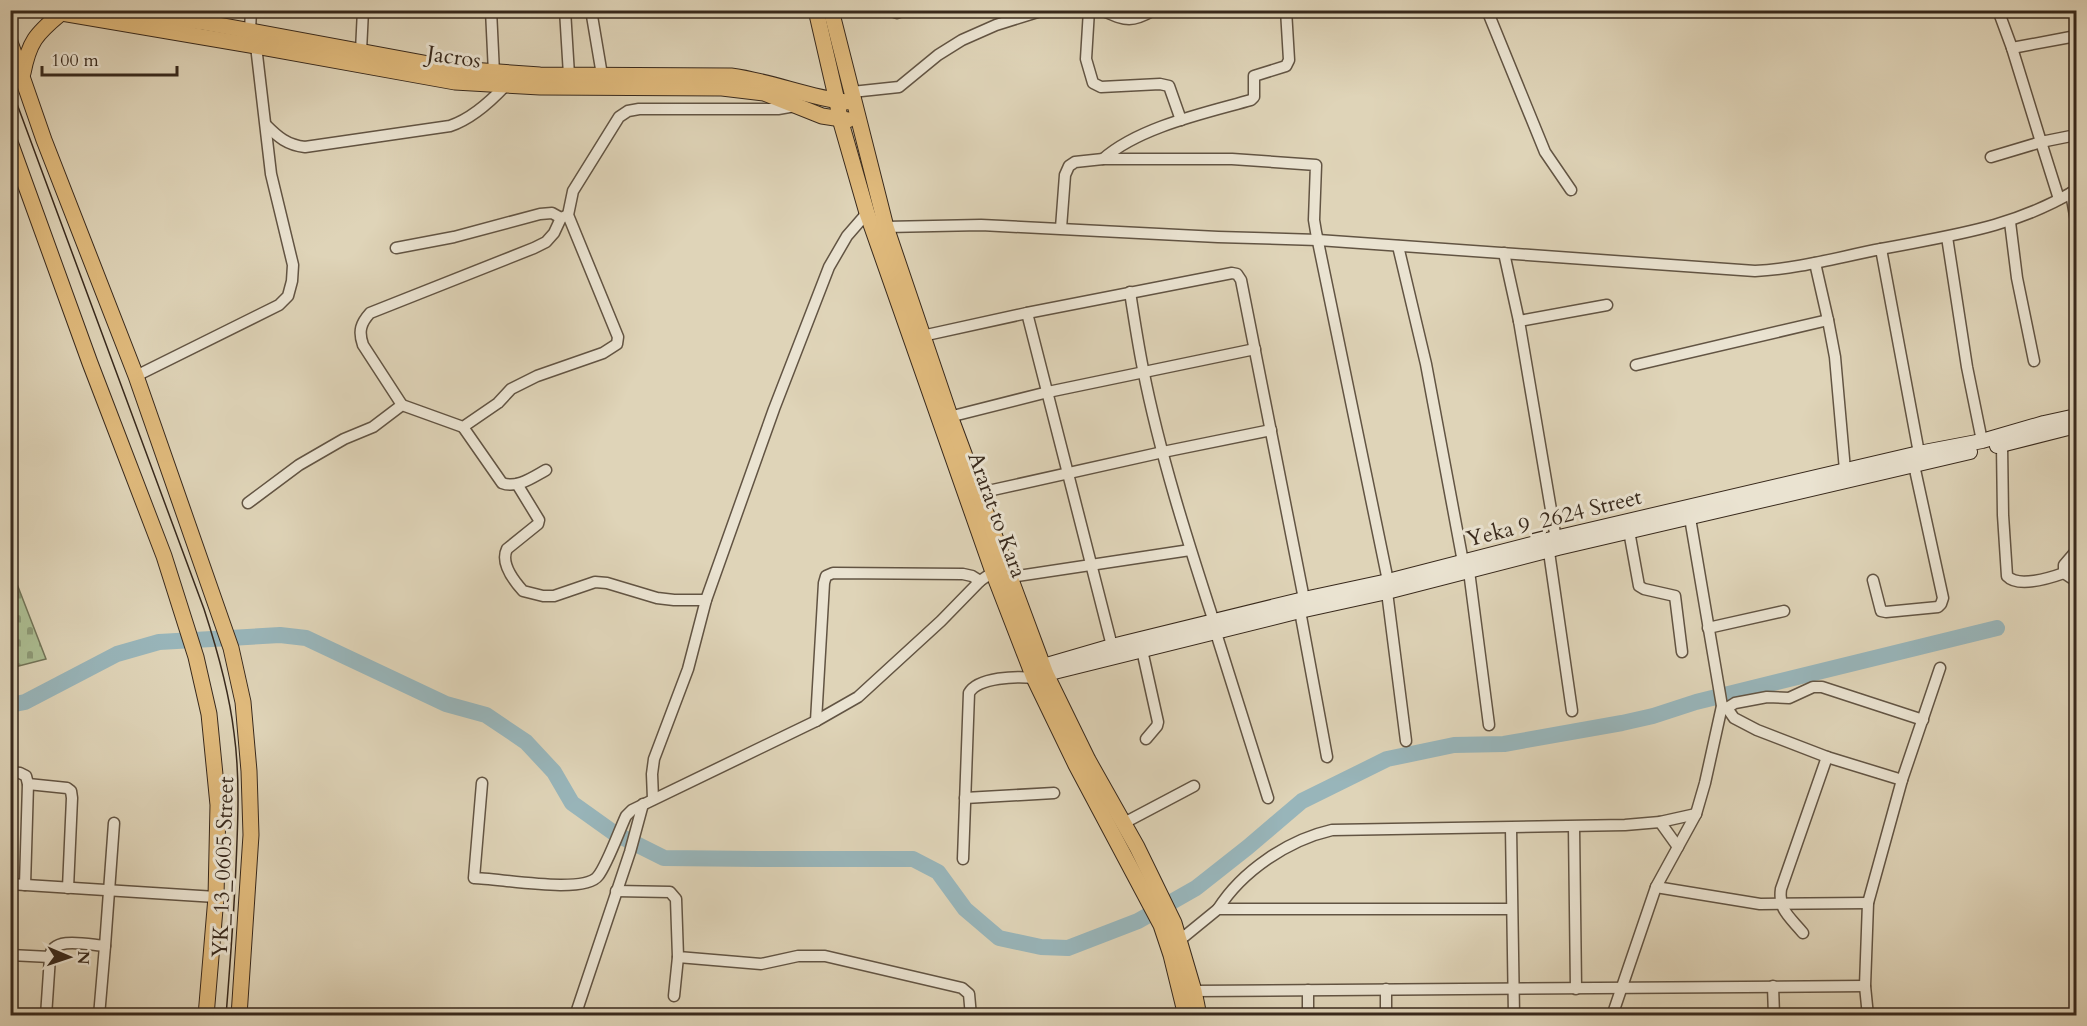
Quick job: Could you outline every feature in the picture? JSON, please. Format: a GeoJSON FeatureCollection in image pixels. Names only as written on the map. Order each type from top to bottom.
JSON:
{"type":"FeatureCollection","features":[{"type":"Feature","properties":{"kind":"main road","name":"Jacros"},"geometry":{"type":"LineString","coordinates":[[44,10],[505,86],[722,88],[764,93],[822,116],[859,122]]}},
{"type":"Feature","properties":{"kind":"main road","name":"Jacros"},"geometry":{"type":"LineString","coordinates":[[114,10],[202,16],[250,30],[361,51],[455,76],[494,73],[741,77],[837,101],[853,98]]}},
{"type":"Feature","properties":{"kind":"main road","name":"Ararat to Kara"},"geometry":{"type":"LineString","coordinates":[[816,10],[840,119],[867,213],[944,418],[979,493],[1011,577],[1034,672]]}},
{"type":"Feature","properties":{"kind":"main road","name":"Ararat to Kara"},"geometry":{"type":"LineString","coordinates":[[831,10],[886,226],[922,336],[944,418],[993,572],[1034,672],[1168,924],[1194,991],[1198,1016]]}},
{"type":"Feature","properties":{"kind":"main road"},"geometry":{"type":"LineString","coordinates":[[22,79],[27,53],[33,41],[60,14]]}},
{"type":"Feature","properties":{"kind":"main road","name":"YK_13_0605 Street"},"geometry":{"type":"LineString","coordinates":[[10,42],[81,238],[136,376],[231,648],[243,702],[249,771],[251,835],[239,1016]]}},
{"type":"Feature","properties":{"kind":"main road","name":"YK_13_0605 Street"},"geometry":{"type":"LineString","coordinates":[[10,142],[90,363],[164,556],[196,657],[210,714],[218,805],[216,897],[206,1016]]}},
{"type":"Feature","properties":{"kind":"main road","name":"Yeka 9_2624 Street"},"geometry":{"type":"LineString","coordinates":[[1552,544],[1690,518],[2076,416]]}},
{"type":"Feature","properties":{"kind":"main road","name":"Yeka 9_2624 Street"},"geometry":{"type":"LineString","coordinates":[[1034,672],[1081,660],[1142,650],[1302,605],[1388,587],[1845,470],[2002,445],[2076,426]]}},
{"type":"Feature","properties":{"kind":"main road","name":"Yeka 9_2624 Street"},"geometry":{"type":"LineString","coordinates":[[1081,660],[1112,646],[1215,628]]}},
{"type":"Feature","properties":{"kind":"main road","name":"Ararat to Kara"},"geometry":{"type":"LineString","coordinates":[[1082,762],[1124,822],[1157,901]]}},
{"type":"Feature","properties":{"kind":"main road","name":"Ararat to Kara"},"geometry":{"type":"LineString","coordinates":[[1178,949],[1186,1016]]}},
{"type":"Feature","properties":{"kind":"street"},"geometry":{"type":"LineString","coordinates":[[250,30],[251,10]]}},
{"type":"Feature","properties":{"kind":"street"},"geometry":{"type":"LineString","coordinates":[[361,51],[363,10]]}},
{"type":"Feature","properties":{"kind":"street"},"geometry":{"type":"LineString","coordinates":[[491,10],[494,73]]}},
{"type":"Feature","properties":{"kind":"street"},"geometry":{"type":"LineString","coordinates":[[566,10],[569,75]]}},
{"type":"Feature","properties":{"kind":"street"},"geometry":{"type":"LineString","coordinates":[[591,10],[602,75]]}},
{"type":"Feature","properties":{"kind":"street"},"geometry":{"type":"LineString","coordinates":[[889,10],[897,13],[905,10]]}},
{"type":"Feature","properties":{"kind":"street"},"geometry":{"type":"LineString","coordinates":[[853,98],[899,87],[938,55],[962,40],[1044,10]]}},
{"type":"Feature","properties":{"kind":"street"},"geometry":{"type":"LineString","coordinates":[[1089,10],[1086,59],[1093,83],[1101,87],[1160,84],[1169,86],[1181,120]]}},
{"type":"Feature","properties":{"kind":"street"},"geometry":{"type":"LineString","coordinates":[[1101,10],[1117,17],[1138,20],[1154,10]]}},
{"type":"Feature","properties":{"kind":"street"},"geometry":{"type":"LineString","coordinates":[[1103,159],[1114,149],[1132,140],[1181,120],[1251,100],[1254,97],[1254,76],[1286,66],[1289,60],[1286,10]]}},
{"type":"Feature","properties":{"kind":"street"},"geometry":{"type":"LineString","coordinates":[[1487,10],[1545,152],[1571,190]]}},
{"type":"Feature","properties":{"kind":"street"},"geometry":{"type":"LineString","coordinates":[[1998,10],[2059,200]]}},
{"type":"Feature","properties":{"kind":"street"},"geometry":{"type":"LineString","coordinates":[[2012,48],[2076,36]]}},
{"type":"Feature","properties":{"kind":"street"},"geometry":{"type":"LineString","coordinates":[[136,376],[279,305],[288,296],[293,265],[271,174],[256,46]]}},
{"type":"Feature","properties":{"kind":"street"},"geometry":{"type":"LineString","coordinates":[[266,124],[278,137],[291,146],[304,147],[450,126],[458,124],[492,100],[505,86]]}},
{"type":"Feature","properties":{"kind":"street"},"geometry":{"type":"LineString","coordinates":[[546,470],[508,486],[502,483],[463,427],[402,405],[363,345],[359,335],[362,322],[370,313],[546,242],[565,217],[573,191],[582,174],[618,117],[628,111],[639,108],[778,109],[795,106]]}},
{"type":"Feature","properties":{"kind":"street"},"geometry":{"type":"LineString","coordinates":[[1991,157],[2041,142],[2076,135]]}},
{"type":"Feature","properties":{"kind":"street"},"geometry":{"type":"LineString","coordinates":[[1061,228],[1065,175],[1069,165],[1076,162],[1103,159],[1232,159],[1314,164],[1316,168],[1314,220],[1388,587],[1406,741]]}},
{"type":"Feature","properties":{"kind":"street"},"geometry":{"type":"LineString","coordinates":[[886,226],[981,225],[1318,240],[1755,271],[1815,263],[2010,222],[2074,192],[2076,221]]}},
{"type":"Feature","properties":{"kind":"street"},"geometry":{"type":"LineString","coordinates":[[396,248],[454,237],[540,214],[552,213],[565,217],[618,337],[617,344],[603,352],[537,376],[511,389],[498,403],[463,427]]}},
{"type":"Feature","properties":{"kind":"street"},"geometry":{"type":"LineString","coordinates":[[575,1016],[648,801],[654,759],[688,669],[706,600],[774,409],[829,267],[847,236],[867,213]]}},
{"type":"Feature","properties":{"kind":"street"},"geometry":{"type":"LineString","coordinates":[[2010,222],[2017,278],[2034,361]]}},
{"type":"Feature","properties":{"kind":"street"},"geometry":{"type":"LineString","coordinates":[[1947,237],[1967,367],[1982,441]]}},
{"type":"Feature","properties":{"kind":"street"},"geometry":{"type":"LineString","coordinates":[[1398,246],[1426,364],[1466,567],[1489,725]]}},
{"type":"Feature","properties":{"kind":"street"},"geometry":{"type":"LineString","coordinates":[[1873,580],[1881,610],[1886,612],[1938,607],[1943,598],[1916,459],[1881,249]]}},
{"type":"Feature","properties":{"kind":"street"},"geometry":{"type":"LineString","coordinates":[[1504,253],[1519,321],[1552,544],[1572,711]]}},
{"type":"Feature","properties":{"kind":"street"},"geometry":{"type":"LineString","coordinates":[[1815,263],[1835,357],[1845,470]]}},
{"type":"Feature","properties":{"kind":"street"},"geometry":{"type":"LineString","coordinates":[[922,336],[1130,292],[1232,273],[1237,274],[1241,280],[1271,430],[1327,757]]}},
{"type":"Feature","properties":{"kind":"street"},"geometry":{"type":"LineString","coordinates":[[1130,292],[1144,370],[1163,452],[1190,550],[1268,798]]}},
{"type":"Feature","properties":{"kind":"street"},"geometry":{"type":"LineString","coordinates":[[1519,321],[1607,305]]}},
{"type":"Feature","properties":{"kind":"street"},"geometry":{"type":"LineString","coordinates":[[1027,313],[1112,646]]}},
{"type":"Feature","properties":{"kind":"street"},"geometry":{"type":"LineString","coordinates":[[1636,365],[1828,320]]}},
{"type":"Feature","properties":{"kind":"street"},"geometry":{"type":"LineString","coordinates":[[944,418],[1144,370],[1255,348]]}},
{"type":"Feature","properties":{"kind":"street"},"geometry":{"type":"LineString","coordinates":[[248,503],[299,465],[344,439],[373,427],[402,405]]}},
{"type":"Feature","properties":{"kind":"street"},"geometry":{"type":"LineString","coordinates":[[979,493],[1271,430]]}},
{"type":"Feature","properties":{"kind":"street"},"geometry":{"type":"LineString","coordinates":[[2002,445],[2002,514],[2007,576],[2020,582],[2050,578],[2064,573]]}},
{"type":"Feature","properties":{"kind":"street"},"geometry":{"type":"LineString","coordinates":[[517,484],[539,520],[538,524],[507,549],[504,555],[504,562],[523,591],[554,596],[595,582],[657,598],[706,600]]}},
{"type":"Feature","properties":{"kind":"street"},"geometry":{"type":"LineString","coordinates":[[1690,518],[1718,683],[1723,704],[1734,718],[1827,757],[1902,780]]}},
{"type":"Feature","properties":{"kind":"street"},"geometry":{"type":"LineString","coordinates":[[1629,531],[1639,586],[1675,596],[1682,652]]}},
{"type":"Feature","properties":{"kind":"street"},"geometry":{"type":"LineString","coordinates":[[1011,577],[1190,550]]}},
{"type":"Feature","properties":{"kind":"street"},"geometry":{"type":"LineString","coordinates":[[2064,573],[2064,565],[2076,551]]}},
{"type":"Feature","properties":{"kind":"street"},"geometry":{"type":"LineString","coordinates":[[482,783],[474,878],[544,885],[587,883],[599,876],[626,816],[648,801],[816,721],[867,690],[980,581],[993,572]]}},
{"type":"Feature","properties":{"kind":"street"},"geometry":{"type":"LineString","coordinates":[[816,721],[826,576],[843,573],[940,573],[963,574],[980,581]]}},
{"type":"Feature","properties":{"kind":"street"},"geometry":{"type":"LineString","coordinates":[[2064,573],[2076,581]]}},
{"type":"Feature","properties":{"kind":"street"},"geometry":{"type":"LineString","coordinates":[[1708,628],[1784,611]]}},
{"type":"Feature","properties":{"kind":"street"},"geometry":{"type":"LineString","coordinates":[[1142,650],[1158,722],[1146,739]]}},
{"type":"Feature","properties":{"kind":"street"},"geometry":{"type":"LineString","coordinates":[[1868,1016],[1864,986],[1868,903],[1902,780],[1940,668]]}},
{"type":"Feature","properties":{"kind":"street"},"geometry":{"type":"LineString","coordinates":[[963,860],[969,693],[973,686],[1034,672]]}},
{"type":"Feature","properties":{"kind":"street"},"geometry":{"type":"LineString","coordinates":[[1723,704],[1767,697],[1789,698],[1813,687],[1822,687],[1923,720]]}},
{"type":"Feature","properties":{"kind":"street"},"geometry":{"type":"LineString","coordinates":[[1612,1016],[1656,887],[1695,814],[1705,783],[1723,704]]}},
{"type":"Feature","properties":{"kind":"street"},"geometry":{"type":"LineString","coordinates":[[1803,933],[1780,905],[1781,889],[1827,757]]}},
{"type":"Feature","properties":{"kind":"street"},"geometry":{"type":"LineString","coordinates":[[10,772],[26,776],[28,784],[25,885]]}},
{"type":"Feature","properties":{"kind":"street"},"geometry":{"type":"LineString","coordinates":[[28,784],[67,788],[71,791],[68,888]]}},
{"type":"Feature","properties":{"kind":"street"},"geometry":{"type":"LineString","coordinates":[[1124,822],[1194,786]]}},
{"type":"Feature","properties":{"kind":"street"},"geometry":{"type":"LineString","coordinates":[[965,798],[1054,793]]}},
{"type":"Feature","properties":{"kind":"street"},"geometry":{"type":"LineString","coordinates":[[1178,949],[1245,878],[1276,854],[1302,840],[1325,832],[1625,825],[1660,822],[1695,814]]}},
{"type":"Feature","properties":{"kind":"street"},"geometry":{"type":"LineString","coordinates":[[1660,822],[1678,847]]}},
{"type":"Feature","properties":{"kind":"street"},"geometry":{"type":"LineString","coordinates":[[99,1016],[114,823]]}},
{"type":"Feature","properties":{"kind":"street"},"geometry":{"type":"LineString","coordinates":[[1574,827],[1576,989]]}},
{"type":"Feature","properties":{"kind":"street"},"geometry":{"type":"LineString","coordinates":[[1511,828],[1514,1016]]}},
{"type":"Feature","properties":{"kind":"street"},"geometry":{"type":"LineString","coordinates":[[10,884],[216,897]]}},
{"type":"Feature","properties":{"kind":"street"},"geometry":{"type":"LineString","coordinates":[[1656,887],[1760,904],[1868,903]]}},
{"type":"Feature","properties":{"kind":"street"},"geometry":{"type":"LineString","coordinates":[[616,891],[674,894],[678,957],[675,996]]}},
{"type":"Feature","properties":{"kind":"street"},"geometry":{"type":"LineString","coordinates":[[1218,909],[1511,909]]}},
{"type":"Feature","properties":{"kind":"street"},"geometry":{"type":"LineString","coordinates":[[46,1016],[50,951],[62,943],[105,946]]}},
{"type":"Feature","properties":{"kind":"street"},"geometry":{"type":"LineString","coordinates":[[10,956],[50,957]]}},
{"type":"Feature","properties":{"kind":"street"},"geometry":{"type":"LineString","coordinates":[[678,957],[761,964],[798,956],[825,956],[962,988],[969,994],[971,1016]]}},
{"type":"Feature","properties":{"kind":"street"},"geometry":{"type":"LineString","coordinates":[[1773,986],[1774,1016]]}},
{"type":"Feature","properties":{"kind":"street"},"geometry":{"type":"LineString","coordinates":[[1194,991],[1514,988],[1621,990],[1864,986]]}},
{"type":"Feature","properties":{"kind":"street"},"geometry":{"type":"LineString","coordinates":[[1386,989],[1386,1016]]}},
{"type":"Feature","properties":{"kind":"street"},"geometry":{"type":"LineString","coordinates":[[1308,990],[1308,1016]]}},
{"type":"Feature","properties":{"kind":"green space"},"geometry":{"type":"Polygon","coordinates":[[[10,566],[46,659],[11,668],[10,668],[10,566]]]}},
{"type":"Feature","properties":{"kind":"waterway"},"geometry":{"type":"LineString","coordinates":[[10,705],[25,702],[117,654],[159,642],[280,635],[306,638],[446,704],[486,715],[526,742],[554,772],[572,803],[614,833],[664,858],[913,859],[938,872],[965,909],[999,938],[1041,947],[1068,948],[1138,921],[1196,888],[1302,801],[1387,759],[1454,745],[1504,744],[1622,723],[1696,702],[1997,628]]}},
{"type":"Feature","properties":{"kind":"tram line"},"geometry":{"type":"LineString","coordinates":[[10,85],[204,609],[226,685],[236,749],[238,799],[226,1016]]}}]}
